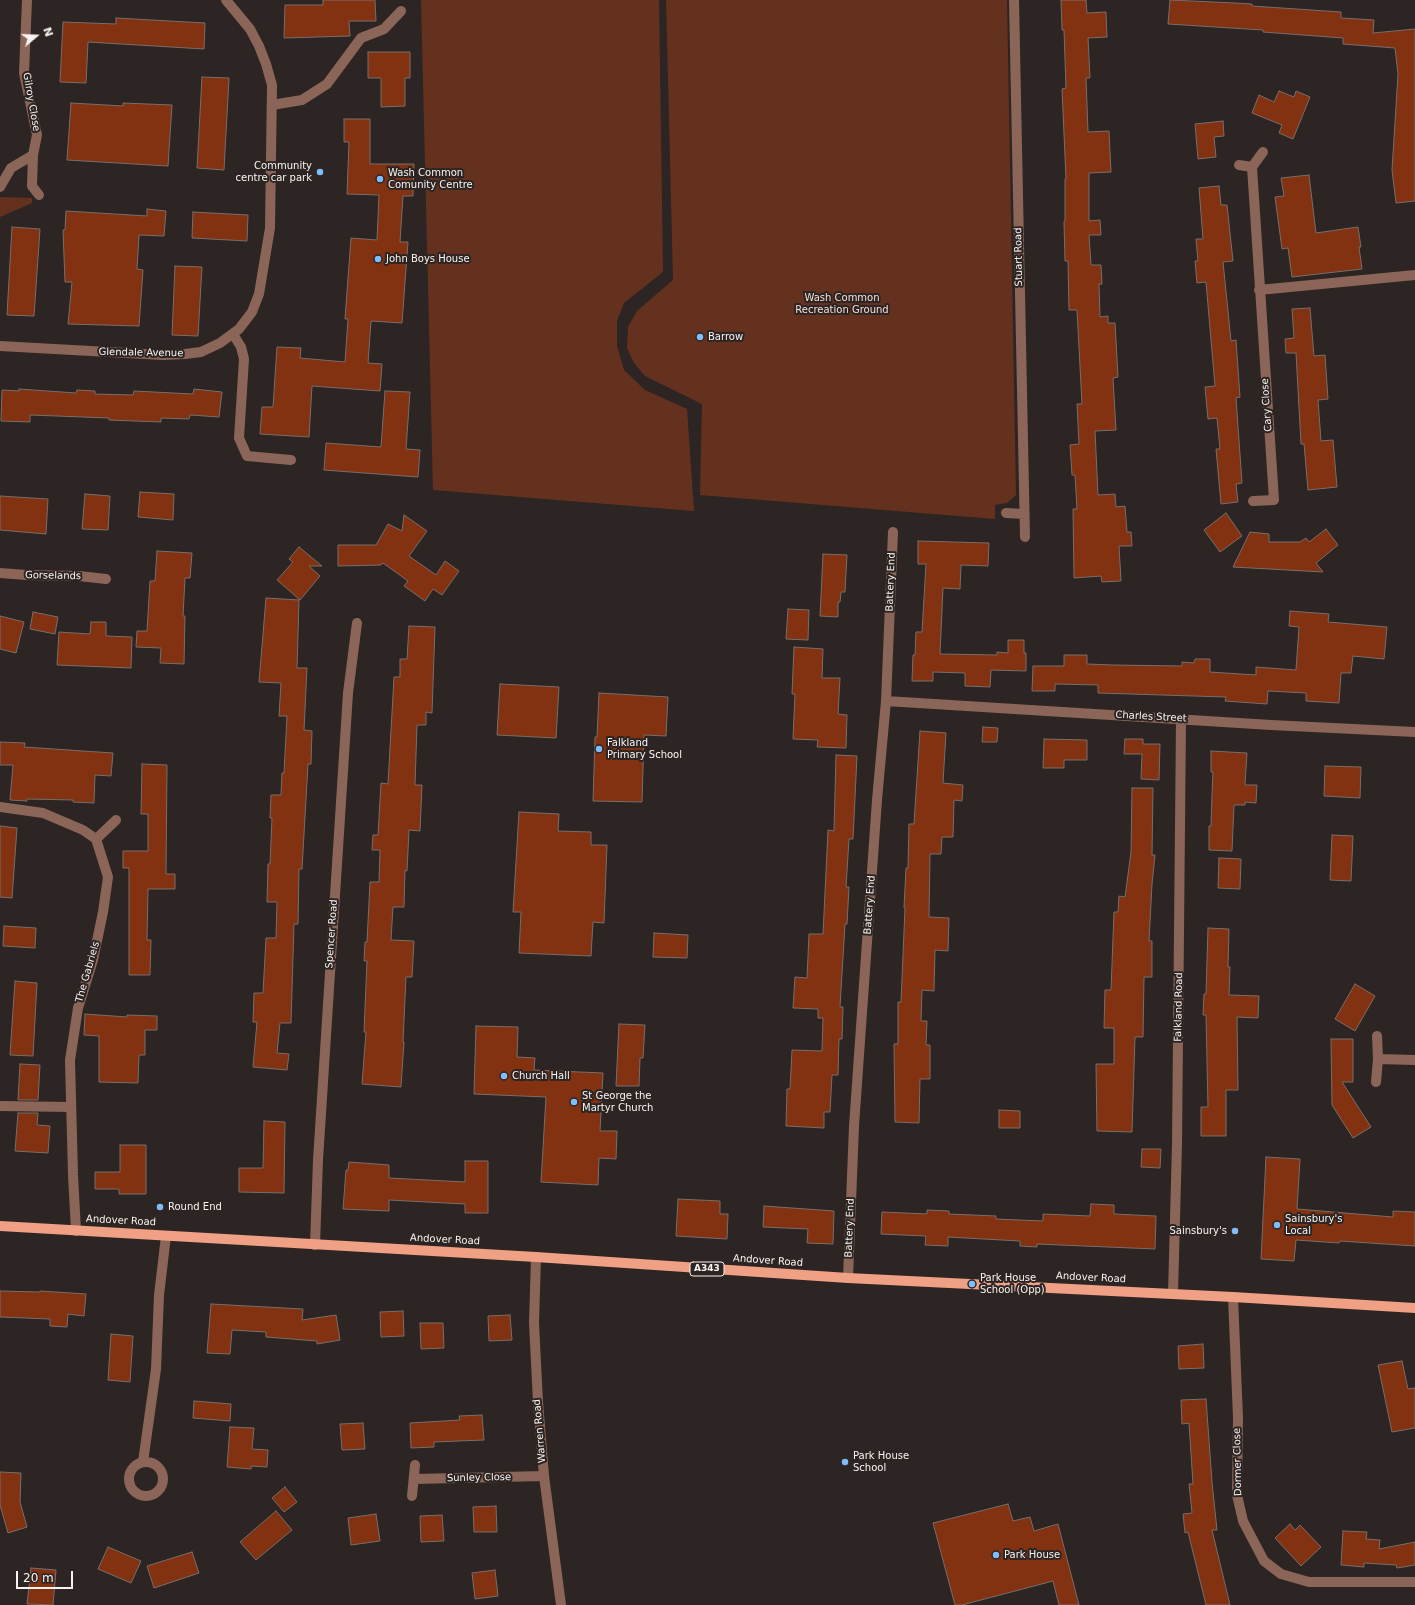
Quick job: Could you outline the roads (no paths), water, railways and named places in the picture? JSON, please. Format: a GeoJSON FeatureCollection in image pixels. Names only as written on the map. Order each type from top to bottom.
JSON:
{"type":"FeatureCollection","features":[{"type":"Feature","properties":{"kind":"main road","name":"Andover Road"},"geometry":{"type":"LineString","coordinates":[[0,1226],[536,1257],[848,1278],[1233,1297],[1415,1308]]}},
{"type":"Feature","properties":{"kind":"street","name":"Gilroy Close"},"geometry":{"type":"LineString","coordinates":[[27,0],[24,73],[37,135],[33,155],[32,186],[39,195]]}},
{"type":"Feature","properties":{"kind":"street","name":"Glendale Avenue"},"geometry":{"type":"LineString","coordinates":[[0,346],[163,355],[201,352],[212,348],[233,334],[239,329],[252,312],[259,294],[270,228],[272,85],[259,46],[250,29],[226,0]]}},
{"type":"Feature","properties":{"kind":"street","name":"Stuart Road"},"geometry":{"type":"LineString","coordinates":[[1014,0],[1025,537]]}},
{"type":"Feature","properties":{"kind":"street"},"geometry":{"type":"LineString","coordinates":[[272,105],[302,100],[327,84],[361,38],[384,29],[401,11]]}},
{"type":"Feature","properties":{"kind":"street"},"geometry":{"type":"LineString","coordinates":[[1239,166],[1252,167],[1263,152]]}},
{"type":"Feature","properties":{"kind":"street"},"geometry":{"type":"LineString","coordinates":[[0,187],[11,168],[33,155]]}},
{"type":"Feature","properties":{"kind":"street","name":"Cary Close"},"geometry":{"type":"LineString","coordinates":[[1252,167],[1274,500],[1253,501]]}},
{"type":"Feature","properties":{"kind":"street"},"geometry":{"type":"LineString","coordinates":[[1259,290],[1415,275]]}},
{"type":"Feature","properties":{"kind":"street"},"geometry":{"type":"LineString","coordinates":[[233,334],[241,347],[244,360],[239,438],[248,456],[291,460]]}},
{"type":"Feature","properties":{"kind":"street"},"geometry":{"type":"LineString","coordinates":[[1006,513],[1024,514]]}},
{"type":"Feature","properties":{"kind":"street","name":"Battery End"},"geometry":{"type":"LineString","coordinates":[[848,1278],[854,1126],[877,800],[886,701],[893,532]]}},
{"type":"Feature","properties":{"kind":"street","name":"Gorselands"},"geometry":{"type":"LineString","coordinates":[[0,574],[79,576],[106,579]]}},
{"type":"Feature","properties":{"kind":"street","name":"Spencer Road"},"geometry":{"type":"LineString","coordinates":[[316,1245],[318,1160],[348,693],[357,623]]}},
{"type":"Feature","properties":{"kind":"street","name":"Charles Street"},"geometry":{"type":"LineString","coordinates":[[886,701],[1271,725],[1415,732]]}},
{"type":"Feature","properties":{"kind":"street","name":"Falkland Road"},"geometry":{"type":"LineString","coordinates":[[1173,1294],[1178,1144],[1181,719]]}},
{"type":"Feature","properties":{"kind":"street"},"geometry":{"type":"LineString","coordinates":[[0,807],[43,812],[83,830],[96,839],[116,820]]}},
{"type":"Feature","properties":{"kind":"street","name":"The Gabriels"},"geometry":{"type":"LineString","coordinates":[[76,1231],[70,1107],[70,1060],[78,1008],[93,960],[103,912],[108,877],[96,839]]}},
{"type":"Feature","properties":{"kind":"street"},"geometry":{"type":"LineString","coordinates":[[1376,1082],[1378,1059],[1377,1036]]}},
{"type":"Feature","properties":{"kind":"street"},"geometry":{"type":"LineString","coordinates":[[1378,1059],[1415,1060]]}},
{"type":"Feature","properties":{"kind":"street"},"geometry":{"type":"LineString","coordinates":[[0,1106],[70,1107]]}},
{"type":"Feature","properties":{"kind":"street"},"geometry":{"type":"LineString","coordinates":[[143,1462],[156,1368],[159,1295],[166,1236]]}},
{"type":"Feature","properties":{"kind":"street","name":"Warren Road"},"geometry":{"type":"LineString","coordinates":[[536,1257],[534,1323],[538,1402],[544,1476],[561,1605]]}},
{"type":"Feature","properties":{"kind":"street","name":"Dormer Close"},"geometry":{"type":"LineString","coordinates":[[1233,1297],[1238,1418],[1237,1495],[1243,1521],[1264,1561],[1281,1574],[1310,1582],[1415,1582]]}},
{"type":"Feature","properties":{"kind":"street"},"geometry":{"type":"LineString","coordinates":[[412,1496],[415,1465]]}},
{"type":"Feature","properties":{"kind":"street","name":"Sunley Close"},"geometry":{"type":"LineString","coordinates":[[414,1479],[544,1476]]}},
{"type":"Feature","properties":{"kind":"place","name":"Community centre car park"},"geometry":{"type":"Point","coordinates":[320,172]}},
{"type":"Feature","properties":{"kind":"place","name":"Wash Common Comunity Centre"},"geometry":{"type":"Point","coordinates":[380,179]}},
{"type":"Feature","properties":{"kind":"place","name":"John Boys House"},"geometry":{"type":"Point","coordinates":[378,259]}},
{"type":"Feature","properties":{"kind":"place","name":"Barrow"},"geometry":{"type":"Point","coordinates":[700,337]}},
{"type":"Feature","properties":{"kind":"place","name":"Falkland Primary School"},"geometry":{"type":"Point","coordinates":[599,749]}},
{"type":"Feature","properties":{"kind":"place","name":"Church Hall"},"geometry":{"type":"Point","coordinates":[504,1076]}},
{"type":"Feature","properties":{"kind":"place","name":"St George the Martyr Church"},"geometry":{"type":"Point","coordinates":[574,1102]}},
{"type":"Feature","properties":{"kind":"place","name":"Round End"},"geometry":{"type":"Point","coordinates":[160,1207]}},
{"type":"Feature","properties":{"kind":"place","name":"Sainsbury's Local"},"geometry":{"type":"Point","coordinates":[1277,1225]}},
{"type":"Feature","properties":{"kind":"place","name":"Sainsbury's"},"geometry":{"type":"Point","coordinates":[1235,1231]}},
{"type":"Feature","properties":{"kind":"place","name":"Park House School (Opp)"},"geometry":{"type":"Point","coordinates":[972,1284]}},
{"type":"Feature","properties":{"kind":"place","name":"Park House School"},"geometry":{"type":"Point","coordinates":[845,1462]}},
{"type":"Feature","properties":{"kind":"place","name":"Park House"},"geometry":{"type":"Point","coordinates":[996,1555]}},
{"type":"Feature","properties":{"kind":"park label","name":"Wash Common Recreation Ground"},"geometry":{"type":"Point","coordinates":[842,304]}}]}
